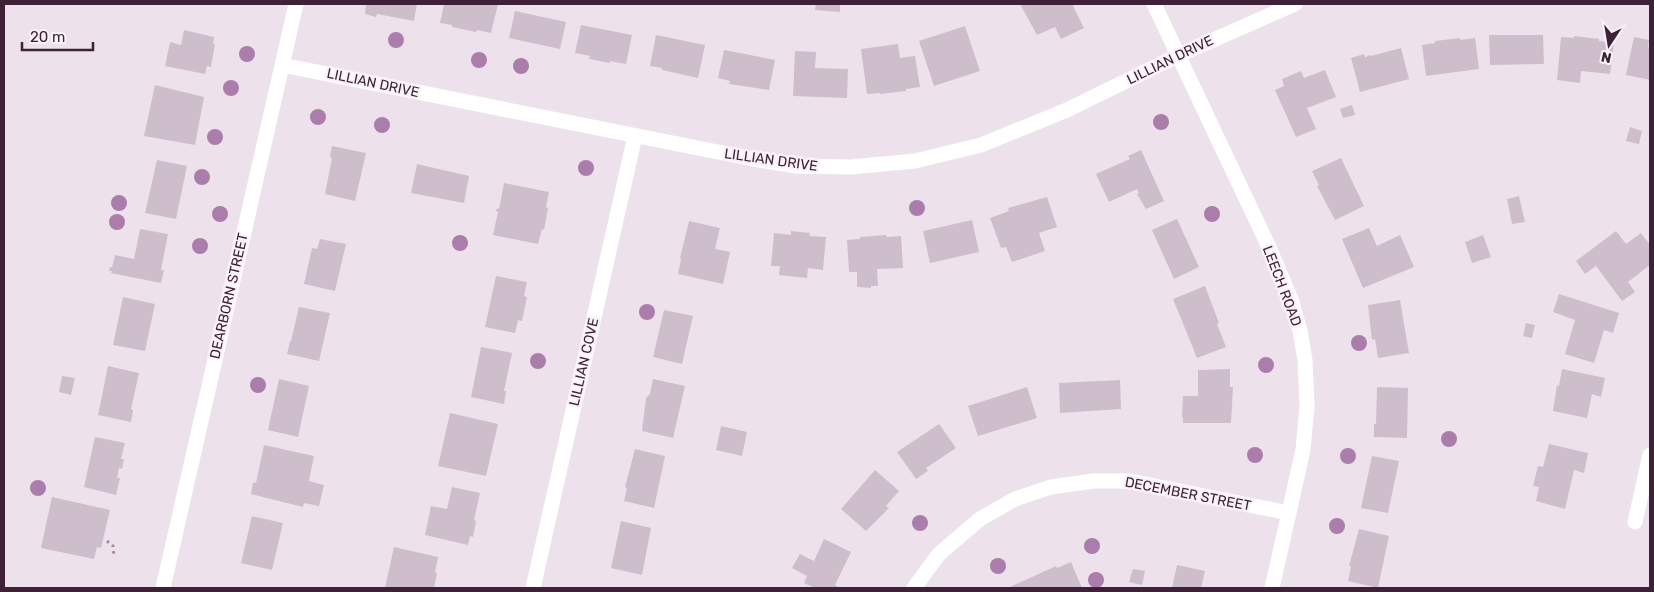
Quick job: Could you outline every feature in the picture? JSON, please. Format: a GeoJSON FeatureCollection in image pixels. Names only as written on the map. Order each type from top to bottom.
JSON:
{"type":"FeatureCollection","features":[{"type":"Feature","properties":{"kind":"street","name":"DEARBORN STREET"},"geometry":{"type":"LineString","coordinates":[[163,588],[296,4]]}},
{"type":"Feature","properties":{"kind":"street","name":"LEECH ROAD"},"geometry":{"type":"LineString","coordinates":[[1154,4],[1268,245],[1292,302],[1300,331],[1305,360],[1307,406],[1303,450],[1272,588]]}},
{"type":"Feature","properties":{"kind":"street","name":"LILLIAN DRIVE"},"geometry":{"type":"LineString","coordinates":[[282,65],[753,159],[796,166],[851,167],[915,161],[989,142],[1067,110],[1179,55],[1295,4]]}},
{"type":"Feature","properties":{"kind":"street","name":"LILLIAN COVE"},"geometry":{"type":"LineString","coordinates":[[533,588],[635,136]]}},
{"type":"Feature","properties":{"kind":"street"},"geometry":{"type":"LineString","coordinates":[[1635,522],[1650,455]]}},
{"type":"Feature","properties":{"kind":"street","name":"DECEMBER STREET"},"geometry":{"type":"LineString","coordinates":[[914,588],[939,554],[980,519],[1015,499],[1051,487],[1093,482],[1130,481],[1289,513]]}},
{"type":"Feature","properties":{"kind":"path"},"geometry":{"type":"LineString","coordinates":[[107,541],[113,546],[114,556]]}},
{"type":"Feature","properties":{"kind":"building"},"geometry":{"type":"Polygon","coordinates":[[[366,4],[417,4],[414,21],[377,14],[376,17],[365,14],[366,4]]]}},
{"type":"Feature","properties":{"kind":"building"},"geometry":{"type":"Polygon","coordinates":[[[444,4],[498,4],[491,33],[477,30],[476,32],[440,23],[444,4]]]}},
{"type":"Feature","properties":{"kind":"building"},"geometry":{"type":"Polygon","coordinates":[[[816,4],[840,4],[840,12],[815,10],[816,4]]]}},
{"type":"Feature","properties":{"kind":"building"},"geometry":{"type":"Polygon","coordinates":[[[1020,4],[1076,4],[1073,6],[1084,28],[1061,39],[1055,27],[1037,35],[1020,4]]]}},
{"type":"Feature","properties":{"kind":"building"},"geometry":{"type":"Polygon","coordinates":[[[515,11],[566,22],[560,49],[509,38],[515,11]]]}},
{"type":"Feature","properties":{"kind":"building"},"geometry":{"type":"Polygon","coordinates":[[[581,25],[632,35],[626,64],[589,59],[590,56],[575,53],[581,25]]]}},
{"type":"Feature","properties":{"kind":"building"},"geometry":{"type":"Polygon","coordinates":[[[965,26],[980,71],[934,86],[919,41],[965,26]]]}},
{"type":"Feature","properties":{"kind":"building"},"geometry":{"type":"Polygon","coordinates":[[[184,30],[214,37],[213,44],[215,44],[211,67],[207,66],[205,74],[165,66],[170,42],[181,45],[184,30]]]}},
{"type":"Feature","properties":{"kind":"building"},"geometry":{"type":"Polygon","coordinates":[[[656,35],[705,45],[698,78],[650,66],[656,35]]]}},
{"type":"Feature","properties":{"kind":"building"},"geometry":{"type":"Polygon","coordinates":[[[1489,35],[1543,35],[1544,64],[1490,65],[1489,35]]]}},
{"type":"Feature","properties":{"kind":"building"},"geometry":{"type":"Polygon","coordinates":[[[1574,36],[1614,43],[1610,74],[1581,71],[1580,83],[1557,80],[1561,37],[1574,38],[1574,36]]]}},
{"type":"Feature","properties":{"kind":"building"},"geometry":{"type":"Polygon","coordinates":[[[1634,37],[1649,40],[1650,80],[1626,75],[1634,37]]]}},
{"type":"Feature","properties":{"kind":"building"},"geometry":{"type":"Polygon","coordinates":[[[1460,38],[1460,40],[1475,38],[1479,69],[1426,76],[1422,45],[1435,43],[1435,41],[1460,38]]]}},
{"type":"Feature","properties":{"kind":"building"},"geometry":{"type":"Polygon","coordinates":[[[898,44],[900,58],[915,56],[920,87],[906,89],[906,91],[867,94],[861,49],[898,44]]]}},
{"type":"Feature","properties":{"kind":"building"},"geometry":{"type":"Polygon","coordinates":[[[1401,48],[1409,79],[1360,92],[1351,58],[1364,54],[1367,57],[1401,48]]]}},
{"type":"Feature","properties":{"kind":"building"},"geometry":{"type":"Polygon","coordinates":[[[724,50],[775,60],[769,90],[729,84],[730,81],[718,78],[724,50]]]}},
{"type":"Feature","properties":{"kind":"building"},"geometry":{"type":"Polygon","coordinates":[[[795,51],[816,52],[815,68],[848,69],[847,98],[793,96],[795,51]]]}},
{"type":"Feature","properties":{"kind":"building"},"geometry":{"type":"Polygon","coordinates":[[[1325,70],[1336,97],[1307,108],[1316,129],[1296,137],[1275,90],[1284,86],[1282,79],[1301,71],[1304,78],[1325,70]]]}},
{"type":"Feature","properties":{"kind":"building"},"geometry":{"type":"Polygon","coordinates":[[[155,85],[204,97],[195,145],[144,136],[155,85]]]}},
{"type":"Feature","properties":{"kind":"building"},"geometry":{"type":"Polygon","coordinates":[[[1352,105],[1355,115],[1343,118],[1340,109],[1352,105]]]}},
{"type":"Feature","properties":{"kind":"building"},"geometry":{"type":"Polygon","coordinates":[[[1630,127],[1642,131],[1639,144],[1626,141],[1630,127]]]}},
{"type":"Feature","properties":{"kind":"building"},"geometry":{"type":"Polygon","coordinates":[[[332,146],[366,153],[355,201],[325,194],[332,158],[330,157],[332,146]]]}},
{"type":"Feature","properties":{"kind":"building"},"geometry":{"type":"Polygon","coordinates":[[[1141,150],[1164,201],[1146,209],[1137,194],[1139,193],[1137,189],[1109,202],[1096,174],[1130,159],[1128,156],[1141,150]]]}},
{"type":"Feature","properties":{"kind":"building"},"geometry":{"type":"Polygon","coordinates":[[[1341,158],[1364,206],[1335,220],[1317,186],[1319,185],[1312,171],[1341,158]]]}},
{"type":"Feature","properties":{"kind":"building"},"geometry":{"type":"Polygon","coordinates":[[[157,160],[187,166],[176,219],[145,213],[157,160]]]}},
{"type":"Feature","properties":{"kind":"building"},"geometry":{"type":"Polygon","coordinates":[[[417,164],[469,176],[464,203],[411,193],[417,164]]]}},
{"type":"Feature","properties":{"kind":"building"},"geometry":{"type":"Polygon","coordinates":[[[504,183],[549,192],[544,230],[542,229],[538,244],[493,235],[498,212],[496,211],[497,208],[499,209],[504,183]]]}},
{"type":"Feature","properties":{"kind":"building"},"geometry":{"type":"Polygon","coordinates":[[[1519,196],[1525,222],[1512,224],[1507,199],[1519,196]]]}},
{"type":"Feature","properties":{"kind":"building"},"geometry":{"type":"Polygon","coordinates":[[[1047,197],[1057,227],[1039,233],[1045,251],[1012,262],[1006,247],[1001,248],[990,218],[1009,211],[1008,208],[1047,197]]]}},
{"type":"Feature","properties":{"kind":"building"},"geometry":{"type":"Polygon","coordinates":[[[1177,219],[1199,267],[1174,279],[1152,230],[1177,219]]]}},
{"type":"Feature","properties":{"kind":"building"},"geometry":{"type":"Polygon","coordinates":[[[972,220],[979,252],[930,263],[923,231],[972,220]]]}},
{"type":"Feature","properties":{"kind":"building"},"geometry":{"type":"Polygon","coordinates":[[[689,221],[720,228],[715,249],[730,252],[723,284],[678,274],[689,221]]]}},
{"type":"Feature","properties":{"kind":"building"},"geometry":{"type":"Polygon","coordinates":[[[1369,228],[1377,246],[1400,235],[1414,267],[1363,288],[1342,239],[1369,228]]]}},
{"type":"Feature","properties":{"kind":"building"},"geometry":{"type":"Polygon","coordinates":[[[140,229],[168,234],[161,270],[164,270],[161,283],[109,271],[115,255],[134,259],[140,229]]]}},
{"type":"Feature","properties":{"kind":"building"},"geometry":{"type":"Polygon","coordinates":[[[791,231],[810,233],[809,236],[826,237],[823,270],[808,268],[807,278],[779,275],[780,266],[771,266],[774,233],[791,235],[791,231]]]}},
{"type":"Feature","properties":{"kind":"building"},"geometry":{"type":"Polygon","coordinates":[[[1616,231],[1626,244],[1641,233],[1650,245],[1650,265],[1628,282],[1635,292],[1622,301],[1596,266],[1585,274],[1576,261],[1616,231]]]}},
{"type":"Feature","properties":{"kind":"building"},"geometry":{"type":"Polygon","coordinates":[[[886,235],[886,237],[901,236],[903,268],[877,269],[878,286],[871,286],[871,288],[857,287],[857,272],[849,272],[847,240],[886,235]]]}},
{"type":"Feature","properties":{"kind":"building"},"geometry":{"type":"Polygon","coordinates":[[[1483,235],[1491,257],[1472,263],[1465,242],[1483,235]]]}},
{"type":"Feature","properties":{"kind":"building"},"geometry":{"type":"Polygon","coordinates":[[[320,239],[346,244],[335,291],[304,284],[312,248],[317,249],[320,239]]]}},
{"type":"Feature","properties":{"kind":"building"},"geometry":{"type":"Polygon","coordinates":[[[496,276],[527,282],[524,296],[527,297],[522,321],[518,320],[515,333],[485,327],[496,276]]]}},
{"type":"Feature","properties":{"kind":"building"},"geometry":{"type":"Polygon","coordinates":[[[1205,286],[1226,347],[1197,358],[1173,299],[1205,286]]]}},
{"type":"Feature","properties":{"kind":"building"},"geometry":{"type":"Polygon","coordinates":[[[1559,294],[1619,313],[1613,333],[1604,330],[1594,363],[1565,354],[1575,320],[1553,312],[1559,294]]]}},
{"type":"Feature","properties":{"kind":"building"},"geometry":{"type":"Polygon","coordinates":[[[123,297],[155,304],[145,351],[113,345],[123,297]]]}},
{"type":"Feature","properties":{"kind":"building"},"geometry":{"type":"Polygon","coordinates":[[[1400,300],[1409,353],[1378,358],[1375,339],[1372,340],[1368,305],[1400,300]]]}},
{"type":"Feature","properties":{"kind":"building"},"geometry":{"type":"Polygon","coordinates":[[[299,307],[330,313],[319,361],[287,354],[299,307]]]}},
{"type":"Feature","properties":{"kind":"building"},"geometry":{"type":"Polygon","coordinates":[[[664,310],[693,316],[682,364],[653,357],[664,310]]]}},
{"type":"Feature","properties":{"kind":"building"},"geometry":{"type":"Polygon","coordinates":[[[1526,323],[1535,325],[1532,338],[1523,336],[1526,323]]]}},
{"type":"Feature","properties":{"kind":"building"},"geometry":{"type":"Polygon","coordinates":[[[481,347],[512,353],[504,391],[506,391],[504,404],[471,397],[481,347]]]}},
{"type":"Feature","properties":{"kind":"building"},"geometry":{"type":"Polygon","coordinates":[[[108,366],[139,373],[131,409],[133,410],[131,422],[98,415],[108,366]]]}},
{"type":"Feature","properties":{"kind":"building"},"geometry":{"type":"Polygon","coordinates":[[[1230,369],[1230,387],[1233,387],[1231,423],[1183,423],[1183,396],[1198,396],[1198,370],[1230,369]]]}},
{"type":"Feature","properties":{"kind":"building"},"geometry":{"type":"Polygon","coordinates":[[[1562,369],[1605,378],[1601,397],[1592,394],[1587,418],[1553,411],[1557,385],[1559,386],[1562,369]]]}},
{"type":"Feature","properties":{"kind":"building"},"geometry":{"type":"Polygon","coordinates":[[[62,376],[75,378],[71,395],[59,392],[62,376]]]}},
{"type":"Feature","properties":{"kind":"building"},"geometry":{"type":"Polygon","coordinates":[[[279,379],[309,386],[298,437],[268,430],[279,379]]]}},
{"type":"Feature","properties":{"kind":"building"},"geometry":{"type":"Polygon","coordinates":[[[653,379],[685,386],[673,438],[642,431],[646,398],[650,394],[653,379]]]}},
{"type":"Feature","properties":{"kind":"building"},"geometry":{"type":"Polygon","coordinates":[[[1120,380],[1121,409],[1060,413],[1059,383],[1120,380]]]}},
{"type":"Feature","properties":{"kind":"building"},"geometry":{"type":"Polygon","coordinates":[[[1027,387],[1037,418],[978,436],[968,406],[1027,387]]]}},
{"type":"Feature","properties":{"kind":"building"},"geometry":{"type":"Polygon","coordinates":[[[1377,387],[1408,388],[1407,438],[1374,437],[1377,387]]]}},
{"type":"Feature","properties":{"kind":"building"},"geometry":{"type":"Polygon","coordinates":[[[450,413],[498,424],[486,476],[438,466],[450,413]]]}},
{"type":"Feature","properties":{"kind":"building"},"geometry":{"type":"Polygon","coordinates":[[[939,424],[956,448],[926,468],[928,471],[916,479],[897,452],[939,424]]]}},
{"type":"Feature","properties":{"kind":"building"},"geometry":{"type":"Polygon","coordinates":[[[721,426],[747,432],[742,456],[716,450],[721,426]]]}},
{"type":"Feature","properties":{"kind":"building"},"geometry":{"type":"Polygon","coordinates":[[[95,437],[125,443],[121,459],[124,459],[122,469],[119,468],[117,478],[120,478],[116,495],[84,487],[95,437]]]}},
{"type":"Feature","properties":{"kind":"building"},"geometry":{"type":"Polygon","coordinates":[[[1549,444],[1588,453],[1584,473],[1574,470],[1565,509],[1536,501],[1539,487],[1533,486],[1538,466],[1543,467],[1549,444]]]}},
{"type":"Feature","properties":{"kind":"building"},"geometry":{"type":"Polygon","coordinates":[[[264,445],[314,456],[309,481],[324,485],[319,506],[304,503],[303,507],[251,494],[253,482],[256,483],[264,445]]]}},
{"type":"Feature","properties":{"kind":"building"},"geometry":{"type":"Polygon","coordinates":[[[635,449],[665,456],[654,508],[624,501],[627,488],[625,487],[635,449]]]}},
{"type":"Feature","properties":{"kind":"building"},"geometry":{"type":"Polygon","coordinates":[[[1372,456],[1399,461],[1388,513],[1361,508],[1372,456]]]}},
{"type":"Feature","properties":{"kind":"building"},"geometry":{"type":"Polygon","coordinates":[[[875,470],[899,491],[886,506],[889,508],[866,531],[841,509],[875,470]]]}},
{"type":"Feature","properties":{"kind":"building"},"geometry":{"type":"Polygon","coordinates":[[[452,487],[480,493],[474,520],[476,521],[473,537],[470,536],[468,545],[425,535],[431,506],[447,509],[452,487]]]}},
{"type":"Feature","properties":{"kind":"building"},"geometry":{"type":"Polygon","coordinates":[[[52,497],[110,510],[101,548],[97,547],[94,559],[41,548],[52,497]]]}},
{"type":"Feature","properties":{"kind":"building"},"geometry":{"type":"Polygon","coordinates":[[[252,516],[283,523],[272,570],[241,563],[252,516]]]}},
{"type":"Feature","properties":{"kind":"building"},"geometry":{"type":"Polygon","coordinates":[[[621,521],[651,528],[642,575],[611,568],[621,521]]]}},
{"type":"Feature","properties":{"kind":"building"},"geometry":{"type":"Polygon","coordinates":[[[1359,529],[1389,536],[1378,588],[1348,581],[1351,566],[1349,566],[1359,529]]]}},
{"type":"Feature","properties":{"kind":"building"},"geometry":{"type":"Polygon","coordinates":[[[824,539],[851,552],[835,585],[837,588],[815,588],[804,583],[807,576],[792,568],[800,554],[814,561],[824,539]]]}},
{"type":"Feature","properties":{"kind":"building"},"geometry":{"type":"Polygon","coordinates":[[[394,547],[438,557],[434,588],[385,588],[394,547]]]}},
{"type":"Feature","properties":{"kind":"building"},"geometry":{"type":"Polygon","coordinates":[[[1071,562],[1082,588],[1010,587],[1056,566],[1057,568],[1071,562]]]}},
{"type":"Feature","properties":{"kind":"building"},"geometry":{"type":"Polygon","coordinates":[[[1177,565],[1205,571],[1201,588],[1172,588],[1177,565]]]}},
{"type":"Feature","properties":{"kind":"building"},"geometry":{"type":"Polygon","coordinates":[[[1133,569],[1145,571],[1142,585],[1129,582],[1133,569]]]}}]}
